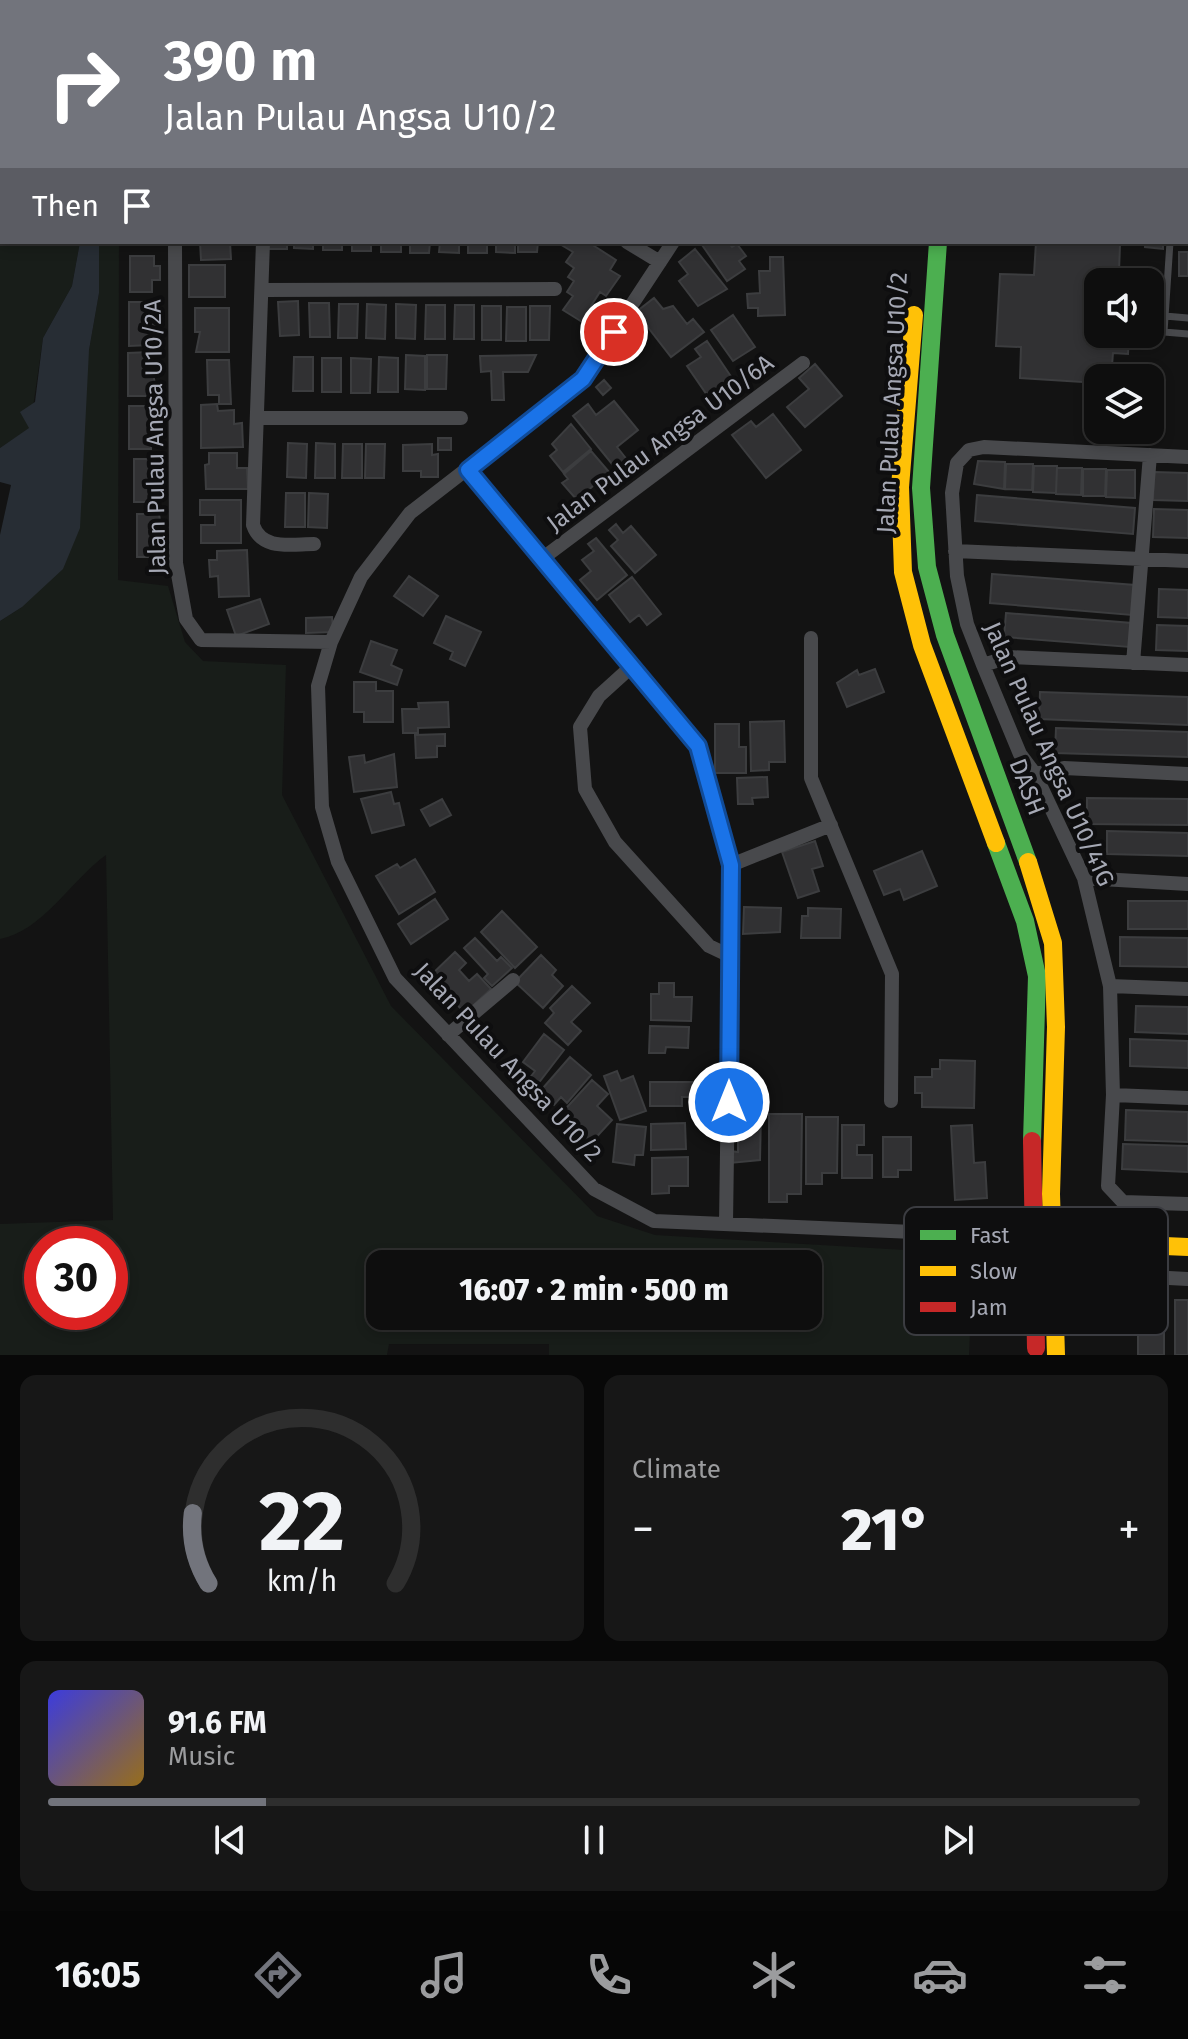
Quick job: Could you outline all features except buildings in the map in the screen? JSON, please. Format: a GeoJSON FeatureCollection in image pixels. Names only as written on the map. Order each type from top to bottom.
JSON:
{"type":"FeatureCollection","features":[{"type":"Feature","properties":{"kind":"main road","name":"DASH"},"geometry":{"type":"LineString","coordinates":[[920,244],[900,487],[903,572],[922,645],[1025,921],[1037,976],[1032,1207]]}},
{"type":"Feature","properties":{"kind":"main road","name":"Jalan Pulau Angsa U10/2"},"geometry":{"type":"LineString","coordinates":[[926,244],[910,425],[905,518],[908,572],[930,653],[1029,918],[1042,972],[1048,1022],[1040,1207]]}},
{"type":"Feature","properties":{"kind":"main road","name":"DASH"},"geometry":{"type":"LineString","coordinates":[[938,244],[921,488],[927,567],[945,635],[1035,878],[1053,943],[1056,1027],[1051,1207]]}},
{"type":"Feature","properties":{"kind":"main road","name":"Jalan Pulau Angsa U10/2"},"geometry":{"type":"LineString","coordinates":[[948,244],[928,464],[930,537],[953,638],[1053,909],[1066,990],[1068,1033],[1061,1207]]}},
{"type":"Feature","properties":{"kind":"main road"},"geometry":{"type":"LineString","coordinates":[[1168,1246],[1188,1247]]}},
{"type":"Feature","properties":{"kind":"main road","name":"DASH"},"geometry":{"type":"LineString","coordinates":[[1055,1335],[1056,1355]]}},
{"type":"Feature","properties":{"kind":"main road"},"geometry":{"type":"LineString","coordinates":[[1056,1335],[1056,1355]]}},
{"type":"Feature","properties":{"kind":"street","name":"Jalan Pulau Angsa U10/2A"},"geometry":{"type":"LineString","coordinates":[[175,244],[176,563],[186,619],[201,640],[331,642]]}},
{"type":"Feature","properties":{"kind":"street"},"geometry":{"type":"LineString","coordinates":[[263,244],[253,525],[257,537],[266,543],[314,544]]}},
{"type":"Feature","properties":{"kind":"street"},"geometry":{"type":"LineString","coordinates":[[630,244],[660,262]]}},
{"type":"Feature","properties":{"kind":"street","name":"Jalan Pulau Angsa U10/2"},"geometry":{"type":"LineString","coordinates":[[672,244],[583,379],[410,513],[361,577],[331,642],[318,686],[322,807],[338,862],[395,978],[594,1189],[654,1221],[904,1236]]}},
{"type":"Feature","properties":{"kind":"street"},"geometry":{"type":"LineString","coordinates":[[262,290],[555,289]]}},
{"type":"Feature","properties":{"kind":"street","name":"Jalan Pulau Angsa U10/6A"},"geometry":{"type":"LineString","coordinates":[[543,558],[803,363]]}},
{"type":"Feature","properties":{"kind":"street"},"geometry":{"type":"LineString","coordinates":[[257,418],[461,418]]}},
{"type":"Feature","properties":{"kind":"street","name":"Jalan Pulau Angsa U10/41G"},"geometry":{"type":"LineString","coordinates":[[1150,455],[984,447],[969,450],[957,463],[952,493],[955,551],[963,609],[1020,754],[1035,774],[1084,878],[1110,986],[1113,1095],[1108,1186],[1123,1202],[1188,1204]]}},
{"type":"Feature","properties":{"kind":"street"},"geometry":{"type":"LineString","coordinates":[[1133,663],[1150,455],[1188,457]]}},
{"type":"Feature","properties":{"kind":"street"},"geometry":{"type":"LineString","coordinates":[[468,470],[698,746],[731,865],[726,1224]]}},
{"type":"Feature","properties":{"kind":"street"},"geometry":{"type":"LineString","coordinates":[[955,551],[1188,561]]}},
{"type":"Feature","properties":{"kind":"street"},"geometry":{"type":"LineString","coordinates":[[811,638],[811,778],[892,974],[891,1101]]}},
{"type":"Feature","properties":{"kind":"street"},"geometry":{"type":"LineString","coordinates":[[983,665],[1009,657],[1188,665]]}},
{"type":"Feature","properties":{"kind":"street"},"geometry":{"type":"LineString","coordinates":[[631,667],[599,696],[580,727],[585,789],[615,842],[709,946],[728,955]]}},
{"type":"Feature","properties":{"kind":"street"},"geometry":{"type":"LineString","coordinates":[[1035,774],[1064,768],[1188,774]]}},
{"type":"Feature","properties":{"kind":"street"},"geometry":{"type":"LineString","coordinates":[[731,865],[831,825]]}},
{"type":"Feature","properties":{"kind":"street"},"geometry":{"type":"LineString","coordinates":[[1084,878],[1188,884]]}},
{"type":"Feature","properties":{"kind":"street"},"geometry":{"type":"LineString","coordinates":[[448,1035],[513,980]]}},
{"type":"Feature","properties":{"kind":"street"},"geometry":{"type":"LineString","coordinates":[[1110,986],[1188,989]]}},
{"type":"Feature","properties":{"kind":"street"},"geometry":{"type":"LineString","coordinates":[[1113,1095],[1188,1098]]}},
{"type":"Feature","properties":{"kind":"street"},"geometry":{"type":"LineString","coordinates":[[1168,1278],[1188,1279]]}},
{"type":"Feature","properties":{"kind":"lane"},"geometry":{"type":"LineString","coordinates":[[1170,244],[1164,332],[1188,334]]}},
{"type":"Feature","properties":{"kind":"lane"},"geometry":{"type":"LineString","coordinates":[[1165,316],[1188,318]]}},
{"type":"Feature","properties":{"kind":"shaded area"},"geometry":{"type":"Polygon","coordinates":[[[0,244],[80,244],[72,286],[43,338],[30,428],[0,448],[0,244]]]}},
{"type":"Feature","properties":{"kind":"shaded area"},"geometry":{"type":"Polygon","coordinates":[[[80,244],[99,244],[99,293],[89,350],[80,528],[63,569],[22,607],[0,621],[0,535],[11,485],[0,482],[0,448],[29,428],[20,412],[35,402],[43,338],[72,286],[80,244]]]}},
{"type":"Feature","properties":{"kind":"shaded area"},"geometry":{"type":"Polygon","coordinates":[[[99,244],[119,244],[118,580],[168,586],[185,642],[203,661],[286,665],[282,795],[391,1006],[597,1216],[655,1235],[904,1250],[904,1335],[970,1335],[969,1355],[549,1355],[549,1344],[389,1344],[387,1355],[0,1355],[0,1224],[113,1220],[106,855],[30,926],[0,939],[0,621],[22,607],[89,350],[99,293],[99,244]]]}},
{"type":"Feature","properties":{"kind":"traffic: slow"},"geometry":{"type":"LineString","coordinates":[[914,315],[900,487],[903,572],[922,645],[996,843]]}},
{"type":"Feature","properties":{"kind":"traffic: slow"},"geometry":{"type":"LineString","coordinates":[[1028,862],[1053,943],[1056,1027],[1051,1207]]}},
{"type":"Feature","properties":{"kind":"traffic: slow"},"geometry":{"type":"LineString","coordinates":[[1168,1246],[1188,1247]]}},
{"type":"Feature","properties":{"kind":"traffic: slow"},"geometry":{"type":"LineString","coordinates":[[1055,1335],[1056,1355]]}},
{"type":"Feature","properties":{"kind":"traffic: fast"},"geometry":{"type":"LineString","coordinates":[[938,244],[921,488],[927,567],[945,635],[1028,862]]}},
{"type":"Feature","properties":{"kind":"traffic: fast"},"geometry":{"type":"LineString","coordinates":[[996,843],[1025,921],[1037,976],[1032,1141]]}},
{"type":"Feature","properties":{"kind":"traffic: jam"},"geometry":{"type":"LineString","coordinates":[[1032,1141],[1033,1207]]}},
{"type":"Feature","properties":{"kind":"traffic: jam"},"geometry":{"type":"LineString","coordinates":[[1036,1335],[1036,1348]]}},
{"type":"Feature","properties":{"kind":"route"},"geometry":{"type":"LineString","coordinates":[[614,332],[583,379],[468,470],[698,746],[731,865],[729,1102]]}}]}
